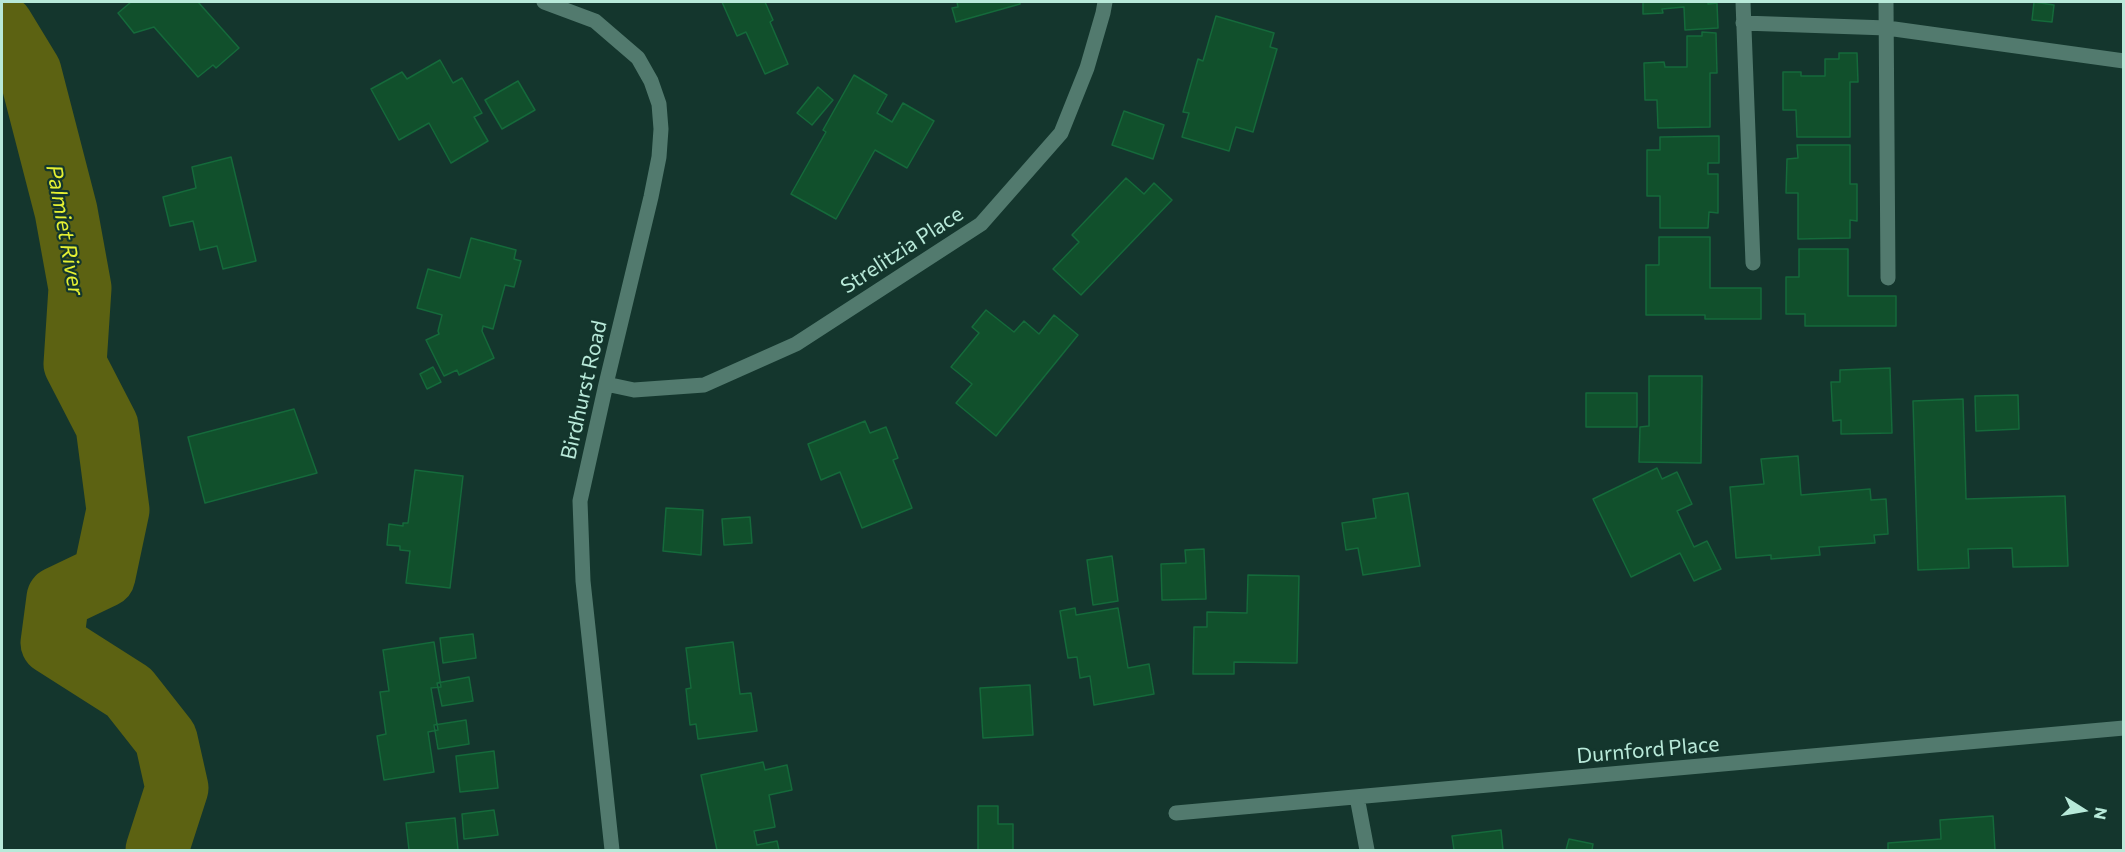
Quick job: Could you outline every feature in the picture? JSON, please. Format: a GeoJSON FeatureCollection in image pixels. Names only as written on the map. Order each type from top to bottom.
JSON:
{"type":"FeatureCollection","features":[{"type":"Feature","properties":{"kind":"street","name":"Birdhurst Road"},"geometry":{"type":"LineString","coordinates":[[544,2],[595,21],[616,37],[638,58],[651,81],[659,104],[661,129],[659,157],[580,501],[583,581],[612,850]]}},
{"type":"Feature","properties":{"kind":"street","name":"Strelitzia Place"},"geometry":{"type":"LineString","coordinates":[[606,384],[634,390],[704,386],[796,344],[981,224],[1061,133],[1087,68],[1105,2]]}},
{"type":"Feature","properties":{"kind":"street"},"geometry":{"type":"LineString","coordinates":[[1743,2],[1753,263]]}},
{"type":"Feature","properties":{"kind":"street"},"geometry":{"type":"LineString","coordinates":[[1886,2],[1888,278]]}},
{"type":"Feature","properties":{"kind":"street"},"geometry":{"type":"LineString","coordinates":[[1743,23],[1887,28],[2124,62]]}},
{"type":"Feature","properties":{"kind":"street","name":"Durnford Place"},"geometry":{"type":"LineString","coordinates":[[1176,813],[2124,728]]}},
{"type":"Feature","properties":{"kind":"street"},"geometry":{"type":"LineString","coordinates":[[1358,797],[1367,850]]}},
{"type":"Feature","properties":{"kind":"building"},"geometry":{"type":"Polygon","coordinates":[[[131,2],[198,2],[239,48],[216,68],[213,65],[198,77],[154,27],[134,33],[118,13],[131,2]]]}},
{"type":"Feature","properties":{"kind":"building"},"geometry":{"type":"Polygon","coordinates":[[[722,2],[765,2],[773,20],[770,22],[788,64],[765,74],[746,32],[737,36],[722,2]]]}},
{"type":"Feature","properties":{"kind":"building"},"geometry":{"type":"Polygon","coordinates":[[[957,2],[1020,2],[1020,4],[956,22],[952,8],[958,7],[957,2]]]}},
{"type":"Feature","properties":{"kind":"building"},"geometry":{"type":"Polygon","coordinates":[[[1643,2],[1717,3],[1718,28],[1685,30],[1684,7],[1662,9],[1663,13],[1643,14],[1643,2]]]}},
{"type":"Feature","properties":{"kind":"building"},"geometry":{"type":"Polygon","coordinates":[[[2034,2],[2054,5],[2052,22],[2032,20],[2034,2]]]}},
{"type":"Feature","properties":{"kind":"building"},"geometry":{"type":"Polygon","coordinates":[[[1216,16],[1274,33],[1270,47],[1277,49],[1253,132],[1236,127],[1229,151],[1182,137],[1189,113],[1183,112],[1198,59],[1203,61],[1216,16]]]}},
{"type":"Feature","properties":{"kind":"building"},"geometry":{"type":"Polygon","coordinates":[[[1702,32],[1716,33],[1717,73],[1710,73],[1710,127],[1658,128],[1657,100],[1645,100],[1644,63],[1664,62],[1665,67],[1687,67],[1687,36],[1702,36],[1702,32]]]}},
{"type":"Feature","properties":{"kind":"building"},"geometry":{"type":"Polygon","coordinates":[[[1839,53],[1857,53],[1858,82],[1850,82],[1850,137],[1797,137],[1796,110],[1783,110],[1783,72],[1801,72],[1801,76],[1825,76],[1825,59],[1839,59],[1839,53]]]}},
{"type":"Feature","properties":{"kind":"building"},"geometry":{"type":"Polygon","coordinates":[[[440,60],[453,83],[462,78],[482,113],[474,117],[488,141],[451,163],[429,123],[399,140],[371,89],[402,72],[407,79],[440,60]]]}},
{"type":"Feature","properties":{"kind":"building"},"geometry":{"type":"Polygon","coordinates":[[[854,75],[887,95],[877,113],[892,122],[903,103],[934,121],[907,168],[875,150],[836,219],[791,194],[826,132],[823,130],[854,75]]]}},
{"type":"Feature","properties":{"kind":"building"},"geometry":{"type":"Polygon","coordinates":[[[518,81],[535,110],[502,129],[485,100],[518,81]]]}},
{"type":"Feature","properties":{"kind":"building"},"geometry":{"type":"Polygon","coordinates":[[[818,87],[833,100],[812,125],[797,113],[818,87]]]}},
{"type":"Feature","properties":{"kind":"building"},"geometry":{"type":"Polygon","coordinates":[[[1124,111],[1164,125],[1153,159],[1112,145],[1124,111]]]}},
{"type":"Feature","properties":{"kind":"building"},"geometry":{"type":"Polygon","coordinates":[[[1719,136],[1719,163],[1708,163],[1708,174],[1718,174],[1718,213],[1709,212],[1708,228],[1660,228],[1660,196],[1647,196],[1647,150],[1660,150],[1660,137],[1719,136]]]}},
{"type":"Feature","properties":{"kind":"building"},"geometry":{"type":"Polygon","coordinates":[[[1797,145],[1850,145],[1850,184],[1857,184],[1857,221],[1850,220],[1850,238],[1798,239],[1798,193],[1786,193],[1787,159],[1798,158],[1797,145]]]}},
{"type":"Feature","properties":{"kind":"building"},"geometry":{"type":"Polygon","coordinates":[[[231,157],[256,261],[223,269],[217,246],[200,250],[193,221],[170,226],[163,197],[196,188],[192,167],[231,157]]]}},
{"type":"Feature","properties":{"kind":"building"},"geometry":{"type":"Polygon","coordinates":[[[1126,178],[1144,194],[1154,183],[1172,200],[1081,295],[1053,269],[1079,242],[1072,235],[1126,178]]]}},
{"type":"Feature","properties":{"kind":"building"},"geometry":{"type":"Polygon","coordinates":[[[1659,237],[1710,237],[1710,288],[1761,288],[1761,319],[1705,319],[1705,315],[1646,315],[1646,265],[1659,265],[1659,237]]]}},
{"type":"Feature","properties":{"kind":"building"},"geometry":{"type":"Polygon","coordinates":[[[471,238],[516,250],[514,259],[521,261],[514,287],[505,285],[493,329],[483,326],[482,331],[494,358],[459,375],[457,370],[444,376],[426,340],[439,334],[442,315],[417,308],[428,269],[460,278],[471,238]]]}},
{"type":"Feature","properties":{"kind":"building"},"geometry":{"type":"Polygon","coordinates":[[[1799,249],[1848,249],[1848,296],[1896,296],[1896,326],[1805,326],[1805,314],[1786,314],[1786,277],[1799,277],[1799,249]]]}},
{"type":"Feature","properties":{"kind":"building"},"geometry":{"type":"Polygon","coordinates":[[[986,310],[1014,332],[1024,321],[1039,334],[1054,315],[1078,335],[996,436],[956,403],[972,384],[951,367],[979,333],[972,327],[986,310]]]}},
{"type":"Feature","properties":{"kind":"building"},"geometry":{"type":"Polygon","coordinates":[[[433,367],[441,382],[427,389],[420,374],[433,367]]]}},
{"type":"Feature","properties":{"kind":"building"},"geometry":{"type":"Polygon","coordinates":[[[1890,368],[1892,433],[1841,434],[1841,420],[1833,421],[1831,382],[1840,382],[1840,370],[1890,368]]]}},
{"type":"Feature","properties":{"kind":"building"},"geometry":{"type":"Polygon","coordinates":[[[1649,376],[1702,376],[1701,463],[1639,462],[1640,427],[1649,426],[1649,376]]]}},
{"type":"Feature","properties":{"kind":"building"},"geometry":{"type":"Polygon","coordinates":[[[1586,393],[1637,393],[1637,427],[1586,427],[1586,393]]]}},
{"type":"Feature","properties":{"kind":"building"},"geometry":{"type":"Polygon","coordinates":[[[2018,395],[2019,429],[1976,431],[1975,396],[2018,395]]]}},
{"type":"Feature","properties":{"kind":"building"},"geometry":{"type":"Polygon","coordinates":[[[1963,399],[1966,499],[2065,496],[2068,566],[2013,567],[2012,548],[1968,549],[1969,568],[1918,570],[1913,401],[1963,399]]]}},
{"type":"Feature","properties":{"kind":"building"},"geometry":{"type":"Polygon","coordinates":[[[294,409],[317,473],[205,503],[188,437],[294,409]]]}},
{"type":"Feature","properties":{"kind":"building"},"geometry":{"type":"Polygon","coordinates":[[[865,421],[870,433],[886,427],[898,458],[893,460],[912,508],[862,528],[840,472],[821,480],[808,444],[865,421]]]}},
{"type":"Feature","properties":{"kind":"building"},"geometry":{"type":"Polygon","coordinates":[[[1798,456],[1801,495],[1870,489],[1871,500],[1886,499],[1888,534],[1874,535],[1875,543],[1819,547],[1820,555],[1771,559],[1771,555],[1736,558],[1730,487],[1764,484],[1761,459],[1798,456]]]}},
{"type":"Feature","properties":{"kind":"building"},"geometry":{"type":"Polygon","coordinates":[[[1657,468],[1662,479],[1677,472],[1692,504],[1677,511],[1694,547],[1707,541],[1721,569],[1694,581],[1680,553],[1631,577],[1593,499],[1657,468]]]}},
{"type":"Feature","properties":{"kind":"building"},"geometry":{"type":"Polygon","coordinates":[[[415,470],[463,476],[450,588],[406,583],[410,551],[400,550],[400,546],[387,545],[389,524],[403,526],[403,523],[408,523],[415,470]]]}},
{"type":"Feature","properties":{"kind":"building"},"geometry":{"type":"Polygon","coordinates":[[[1408,493],[1420,566],[1363,575],[1358,548],[1346,550],[1342,523],[1376,518],[1373,499],[1408,493]]]}},
{"type":"Feature","properties":{"kind":"building"},"geometry":{"type":"Polygon","coordinates":[[[666,508],[703,510],[701,555],[663,551],[666,508]]]}},
{"type":"Feature","properties":{"kind":"building"},"geometry":{"type":"Polygon","coordinates":[[[750,517],[752,543],[724,545],[722,519],[750,517]]]}},
{"type":"Feature","properties":{"kind":"building"},"geometry":{"type":"Polygon","coordinates":[[[1204,549],[1206,599],[1162,600],[1161,564],[1186,563],[1185,550],[1204,549]]]}},
{"type":"Feature","properties":{"kind":"building"},"geometry":{"type":"Polygon","coordinates":[[[1112,556],[1118,601],[1093,605],[1087,560],[1112,556]]]}},
{"type":"Feature","properties":{"kind":"building"},"geometry":{"type":"Polygon","coordinates":[[[1248,575],[1299,576],[1297,663],[1234,662],[1234,674],[1193,674],[1194,627],[1207,627],[1207,612],[1247,613],[1248,575]]]}},
{"type":"Feature","properties":{"kind":"building"},"geometry":{"type":"Polygon","coordinates":[[[1075,608],[1076,615],[1118,608],[1128,668],[1149,664],[1154,694],[1094,705],[1090,676],[1080,678],[1077,657],[1068,658],[1060,611],[1075,608]]]}},
{"type":"Feature","properties":{"kind":"building"},"geometry":{"type":"Polygon","coordinates":[[[473,634],[476,658],[443,663],[440,638],[473,634]]]}},
{"type":"Feature","properties":{"kind":"building"},"geometry":{"type":"Polygon","coordinates":[[[434,642],[441,687],[431,688],[438,730],[428,732],[434,772],[384,780],[377,736],[386,734],[380,692],[389,691],[383,650],[434,642]]]}},
{"type":"Feature","properties":{"kind":"building"},"geometry":{"type":"Polygon","coordinates":[[[733,642],[740,694],[751,693],[757,731],[698,739],[696,724],[690,725],[686,689],[691,688],[686,648],[733,642]]]}},
{"type":"Feature","properties":{"kind":"building"},"geometry":{"type":"Polygon","coordinates":[[[469,677],[473,701],[442,706],[437,683],[469,677]]]}},
{"type":"Feature","properties":{"kind":"building"},"geometry":{"type":"Polygon","coordinates":[[[1030,685],[1033,735],[983,738],[980,688],[1030,685]]]}},
{"type":"Feature","properties":{"kind":"building"},"geometry":{"type":"Polygon","coordinates":[[[466,720],[469,744],[438,749],[434,725],[466,720]]]}},
{"type":"Feature","properties":{"kind":"building"},"geometry":{"type":"Polygon","coordinates":[[[494,751],[498,788],[460,792],[456,756],[494,751]]]}},
{"type":"Feature","properties":{"kind":"building"},"geometry":{"type":"Polygon","coordinates":[[[763,762],[765,770],[787,765],[792,790],[769,795],[775,827],[754,831],[757,845],[777,841],[779,850],[717,850],[701,775],[763,762]]]}},
{"type":"Feature","properties":{"kind":"building"},"geometry":{"type":"Polygon","coordinates":[[[978,806],[998,806],[998,824],[1013,824],[1013,850],[978,850],[978,806]]]}},
{"type":"Feature","properties":{"kind":"building"},"geometry":{"type":"Polygon","coordinates":[[[494,810],[498,835],[464,839],[462,814],[494,810]]]}},
{"type":"Feature","properties":{"kind":"building"},"geometry":{"type":"Polygon","coordinates":[[[1993,816],[1995,850],[1888,850],[1888,843],[1941,839],[1940,820],[1993,816]]]}},
{"type":"Feature","properties":{"kind":"building"},"geometry":{"type":"Polygon","coordinates":[[[455,818],[458,850],[409,850],[406,823],[455,818]]]}},
{"type":"Feature","properties":{"kind":"building"},"geometry":{"type":"Polygon","coordinates":[[[1501,830],[1503,850],[1454,850],[1452,836],[1501,830]]]}},
{"type":"Feature","properties":{"kind":"building"},"geometry":{"type":"Polygon","coordinates":[[[1569,839],[1593,844],[1592,850],[1566,850],[1569,839]]]}},
{"type":"Feature","properties":{"kind":"waterway","name":"Palmiet River"},"geometry":{"type":"LineString","coordinates":[[2,26],[30,72],[66,211],[80,288],[75,364],[107,426],[118,510],[104,576],[58,598],[52,643],[129,692],[166,739],[177,788],[157,850]]}}]}
